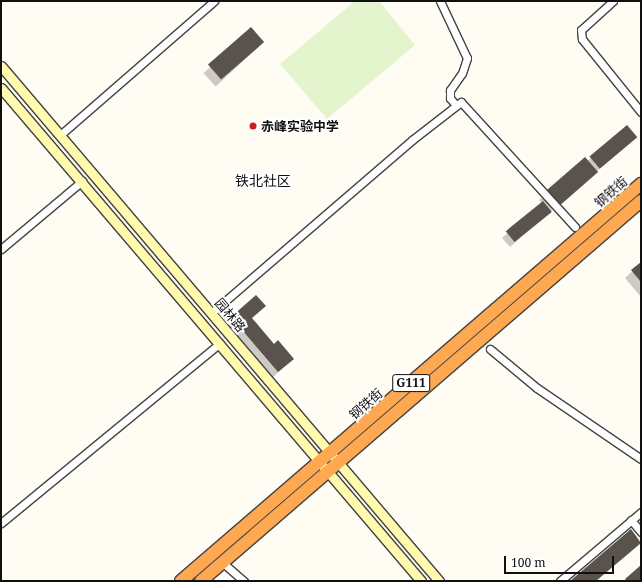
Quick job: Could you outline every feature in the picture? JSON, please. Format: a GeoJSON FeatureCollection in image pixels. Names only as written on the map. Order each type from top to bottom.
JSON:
{"type":"FeatureCollection","features":[{"type":"Feature","properties":{"kind":"highway","name":"钢铁街"},"geometry":{"type":"LineString","coordinates":[[181,581],[641,184]]}},
{"type":"Feature","properties":{"kind":"highway","name":"钢铁街"},"geometry":{"type":"LineString","coordinates":[[201,581],[641,201]]}},
{"type":"Feature","properties":{"kind":"street"},"geometry":{"type":"LineString","coordinates":[[60,135],[214,1]]}},
{"type":"Feature","properties":{"kind":"street"},"geometry":{"type":"LineString","coordinates":[[440,1],[467,58],[462,73],[450,90],[450,98],[455,104]]}},
{"type":"Feature","properties":{"kind":"street"},"geometry":{"type":"LineString","coordinates":[[613,1],[581,30],[582,39],[641,112]]}},
{"type":"Feature","properties":{"kind":"street","name":"园林路"},"geometry":{"type":"LineString","coordinates":[[1,66],[439,581]]}},
{"type":"Feature","properties":{"kind":"street","name":"园林路"},"geometry":{"type":"LineString","coordinates":[[1,88],[82,180],[421,581]]}},
{"type":"Feature","properties":{"kind":"street"},"geometry":{"type":"LineString","coordinates":[[211,313],[455,104],[461,102],[575,227]]}},
{"type":"Feature","properties":{"kind":"street"},"geometry":{"type":"LineString","coordinates":[[1,249],[82,180]]}},
{"type":"Feature","properties":{"kind":"street"},"geometry":{"type":"LineString","coordinates":[[1,524],[220,343]]}},
{"type":"Feature","properties":{"kind":"street"},"geometry":{"type":"LineString","coordinates":[[490,348],[537,388],[641,459]]}},
{"type":"Feature","properties":{"kind":"street"},"geometry":{"type":"LineString","coordinates":[[560,581],[641,512]]}},
{"type":"Feature","properties":{"kind":"street"},"geometry":{"type":"LineString","coordinates":[[631,520],[641,532]]}},
{"type":"Feature","properties":{"kind":"street"},"geometry":{"type":"LineString","coordinates":[[223,562],[244,581]]}},
{"type":"Feature","properties":{"kind":"green space"},"geometry":{"type":"Polygon","coordinates":[[[355,1],[379,1],[415,45],[327,119],[280,64],[355,1]]]}},
{"type":"Feature","properties":{"kind":"building"},"geometry":{"type":"Polygon","coordinates":[[[251,27],[264,42],[221,79],[208,64],[251,27]]]}},
{"type":"Feature","properties":{"kind":"building"},"geometry":{"type":"Polygon","coordinates":[[[627,125],[637,137],[600,169],[589,156],[627,125]]]}},
{"type":"Feature","properties":{"kind":"building"},"geometry":{"type":"Polygon","coordinates":[[[585,157],[598,172],[559,206],[546,191],[585,157]]]}},
{"type":"Feature","properties":{"kind":"building"},"geometry":{"type":"Polygon","coordinates":[[[543,201],[552,212],[515,242],[506,231],[543,201]]]}},
{"type":"Feature","properties":{"kind":"building"},"geometry":{"type":"Polygon","coordinates":[[[641,262],[641,282],[631,270],[641,262]]]}},
{"type":"Feature","properties":{"kind":"building"},"geometry":{"type":"Polygon","coordinates":[[[256,295],[266,306],[252,318],[274,344],[278,340],[294,359],[278,372],[231,317],[256,295]]]}},
{"type":"Feature","properties":{"kind":"building"},"geometry":{"type":"Polygon","coordinates":[[[631,529],[641,543],[596,581],[570,581],[631,529]]]}},
{"type":"Feature","properties":{"kind":"building"},"geometry":{"type":"Polygon","coordinates":[[[641,565],[641,581],[627,581],[625,579],[641,565]]]}},
{"type":"Feature","properties":{"kind":"place","name":"赤峰实验中学"},"geometry":{"type":"Point","coordinates":[253,126]}},
{"type":"Feature","properties":{"kind":"district","name":"铁北社区"},"geometry":{"type":"Point","coordinates":[263,181]}}]}
